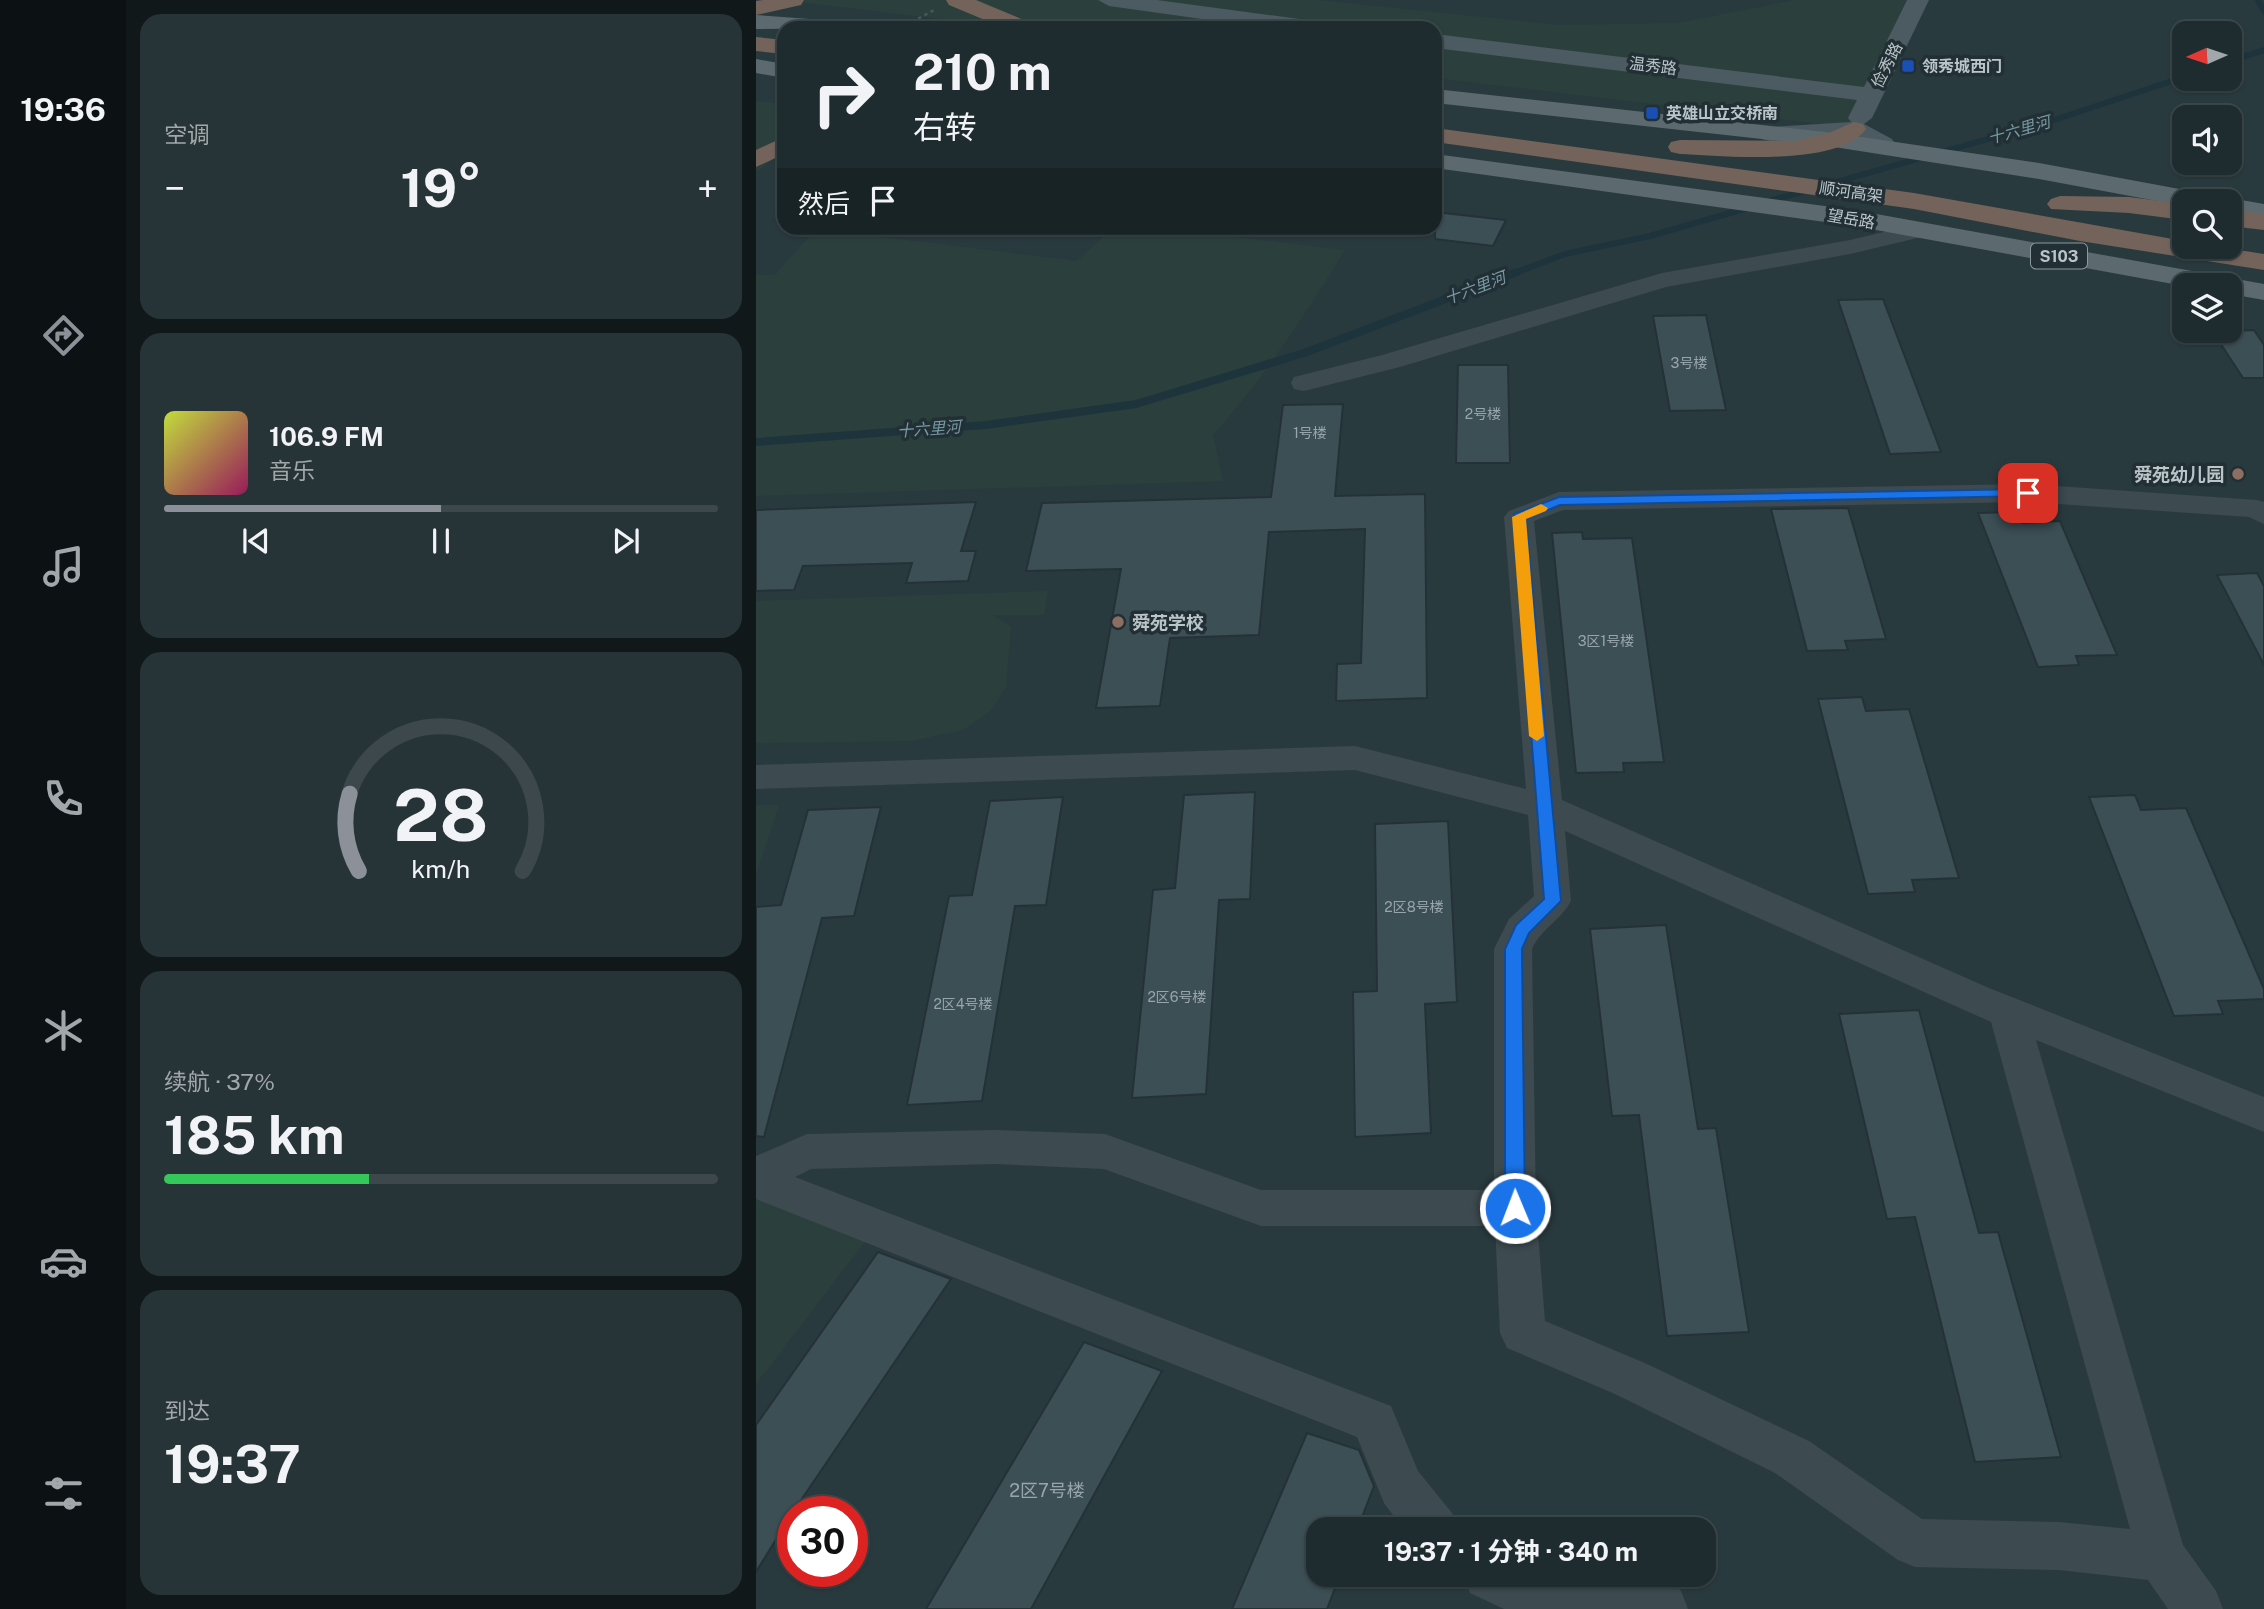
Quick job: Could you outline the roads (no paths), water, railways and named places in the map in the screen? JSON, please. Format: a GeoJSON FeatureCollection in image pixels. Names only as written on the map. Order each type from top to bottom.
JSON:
{"type":"FeatureCollection","features":[{"type":"Feature","properties":{"kind":"highway"},"geometry":{"type":"LineString","coordinates":[[756,8],[793,0]]}},
{"type":"Feature","properties":{"kind":"highway"},"geometry":{"type":"LineString","coordinates":[[957,0],[1006,21]]}},
{"type":"Feature","properties":{"kind":"highway"},"geometry":{"type":"LineString","coordinates":[[756,35],[777,36]]}},
{"type":"Feature","properties":{"kind":"highway"},"geometry":{"type":"LineString","coordinates":[[756,44],[777,46]]}},
{"type":"Feature","properties":{"kind":"highway"},"geometry":{"type":"LineString","coordinates":[[756,58],[777,60]]}},
{"type":"Feature","properties":{"kind":"highway","name":"顺河高架"},"geometry":{"type":"LineString","coordinates":[[1442,117],[1671,146],[2172,223]]}},
{"type":"Feature","properties":{"kind":"highway"},"geometry":{"type":"LineString","coordinates":[[1671,146],[1789,148],[1844,135]]}},
{"type":"Feature","properties":{"kind":"highway","name":"顺河高架"},"geometry":{"type":"LineString","coordinates":[[1442,136],[1914,201],[2080,233],[2264,262]]}},
{"type":"Feature","properties":{"kind":"highway"},"geometry":{"type":"LineString","coordinates":[[1442,143],[1518,146]]}},
{"type":"Feature","properties":{"kind":"highway"},"geometry":{"type":"LineString","coordinates":[[756,160],[777,148]]}},
{"type":"Feature","properties":{"kind":"highway"},"geometry":{"type":"LineString","coordinates":[[1487,166],[1534,165],[1674,178],[1736,176]]}},
{"type":"Feature","properties":{"kind":"highway"},"geometry":{"type":"LineString","coordinates":[[2060,204],[2129,205],[2172,210]]}},
{"type":"Feature","properties":{"kind":"highway"},"geometry":{"type":"LineString","coordinates":[[2242,219],[2264,222]]}},
{"type":"Feature","properties":{"kind":"highway"},"geometry":{"type":"LineString","coordinates":[[2080,233],[2128,250],[2264,278]]}},
{"type":"Feature","properties":{"kind":"highway"},"geometry":{"type":"LineString","coordinates":[[2242,234],[2264,237]]}},
{"type":"Feature","properties":{"kind":"main road"},"geometry":{"type":"LineString","coordinates":[[756,22],[777,24]]}},
{"type":"Feature","properties":{"kind":"main road"},"geometry":{"type":"LineString","coordinates":[[756,66],[777,70]]}},
{"type":"Feature","properties":{"kind":"main road"},"geometry":{"type":"LineString","coordinates":[[1442,97],[1770,134],[1844,135]]}},
{"type":"Feature","properties":{"kind":"main road"},"geometry":{"type":"LineString","coordinates":[[1903,150],[2172,196]]}},
{"type":"Feature","properties":{"kind":"main road","name":"望岳路"},"geometry":{"type":"LineString","coordinates":[[1442,162],[1854,218],[2264,292]]}},
{"type":"Feature","properties":{"kind":"main road"},"geometry":{"type":"LineString","coordinates":[[2242,208],[2264,212]]}},
{"type":"Feature","properties":{"kind":"street"},"geometry":{"type":"LineString","coordinates":[[1109,0],[1263,21]]}},
{"type":"Feature","properties":{"kind":"street","name":"俭秀路"},"geometry":{"type":"LineString","coordinates":[[1844,135],[1872,95],[1918,0]]}},
{"type":"Feature","properties":{"kind":"street","name":"温秀路"},"geometry":{"type":"LineString","coordinates":[[1442,42],[1872,95]]}},
{"type":"Feature","properties":{"kind":"street"},"geometry":{"type":"LineString","coordinates":[[1844,135],[1903,150]]}},
{"type":"Feature","properties":{"kind":"street"},"geometry":{"type":"LineString","coordinates":[[1304,383],[1391,361],[1662,280],[1850,247],[1917,231]]}},
{"type":"Feature","properties":{"kind":"street"},"geometry":{"type":"LineString","coordinates":[[2162,1557],[2059,1546],[1915,1543],[1792,1457],[1631,1379],[1523,1333],[1515,1208],[1513,949],[1522,929],[1553,901],[1542,806],[1519,517],[1559,501],[2028,493],[2257,509],[2264,515]]}},
{"type":"Feature","properties":{"kind":"street"},"geometry":{"type":"LineString","coordinates":[[756,777],[1355,758],[1542,806],[2008,1012],[2264,1115]]}},
{"type":"Feature","properties":{"kind":"street"},"geometry":{"type":"LineString","coordinates":[[2008,1012],[2162,1557],[2199,1609]]}},
{"type":"Feature","properties":{"kind":"street"},"geometry":{"type":"LineString","coordinates":[[756,1178],[807,1152],[1009,1147],[1105,1152],[1261,1208],[1515,1208]]}},
{"type":"Feature","properties":{"kind":"street"},"geometry":{"type":"LineString","coordinates":[[756,1178],[1374,1422],[1401,1486],[1425,1517]]}},
{"type":"Feature","properties":{"kind":"street"},"geometry":{"type":"LineString","coordinates":[[1513,1587],[1558,1609]]}},
{"type":"Feature","properties":{"kind":"street"},"geometry":{"type":"LineString","coordinates":[[1584,1609],[1651,1594],[1663,1609]]}},
{"type":"Feature","properties":{"kind":"waterway","name":"十六里河"},"geometry":{"type":"LineString","coordinates":[[2258,0],[2264,11]]}},
{"type":"Feature","properties":{"kind":"waterway","name":"十六里河"},"geometry":{"type":"LineString","coordinates":[[2242,57],[2264,50]]}},
{"type":"Feature","properties":{"kind":"waterway","name":"十六里河"},"geometry":{"type":"LineString","coordinates":[[1766,202],[2048,122],[2172,81]]}},
{"type":"Feature","properties":{"kind":"waterway","name":"十六里河"},"geometry":{"type":"LineString","coordinates":[[1512,274],[1565,254],[1650,236],[1751,207]]}},
{"type":"Feature","properties":{"kind":"waterway","name":"十六里河"},"geometry":{"type":"LineString","coordinates":[[756,442],[986,425],[1136,404],[1304,353],[1517,272]]}},
{"type":"Feature","properties":{"kind":"place","name":"领秀城西门"},"geometry":{"type":"Point","coordinates":[1908,66]}},
{"type":"Feature","properties":{"kind":"place","name":"英雄山立交桥南"},"geometry":{"type":"Point","coordinates":[1652,113]}},
{"type":"Feature","properties":{"kind":"place","name":"舜苑幼儿园"},"geometry":{"type":"Point","coordinates":[2238,474]}},
{"type":"Feature","properties":{"kind":"place","name":"舜苑学校"},"geometry":{"type":"Point","coordinates":[1118,622]}}]}
